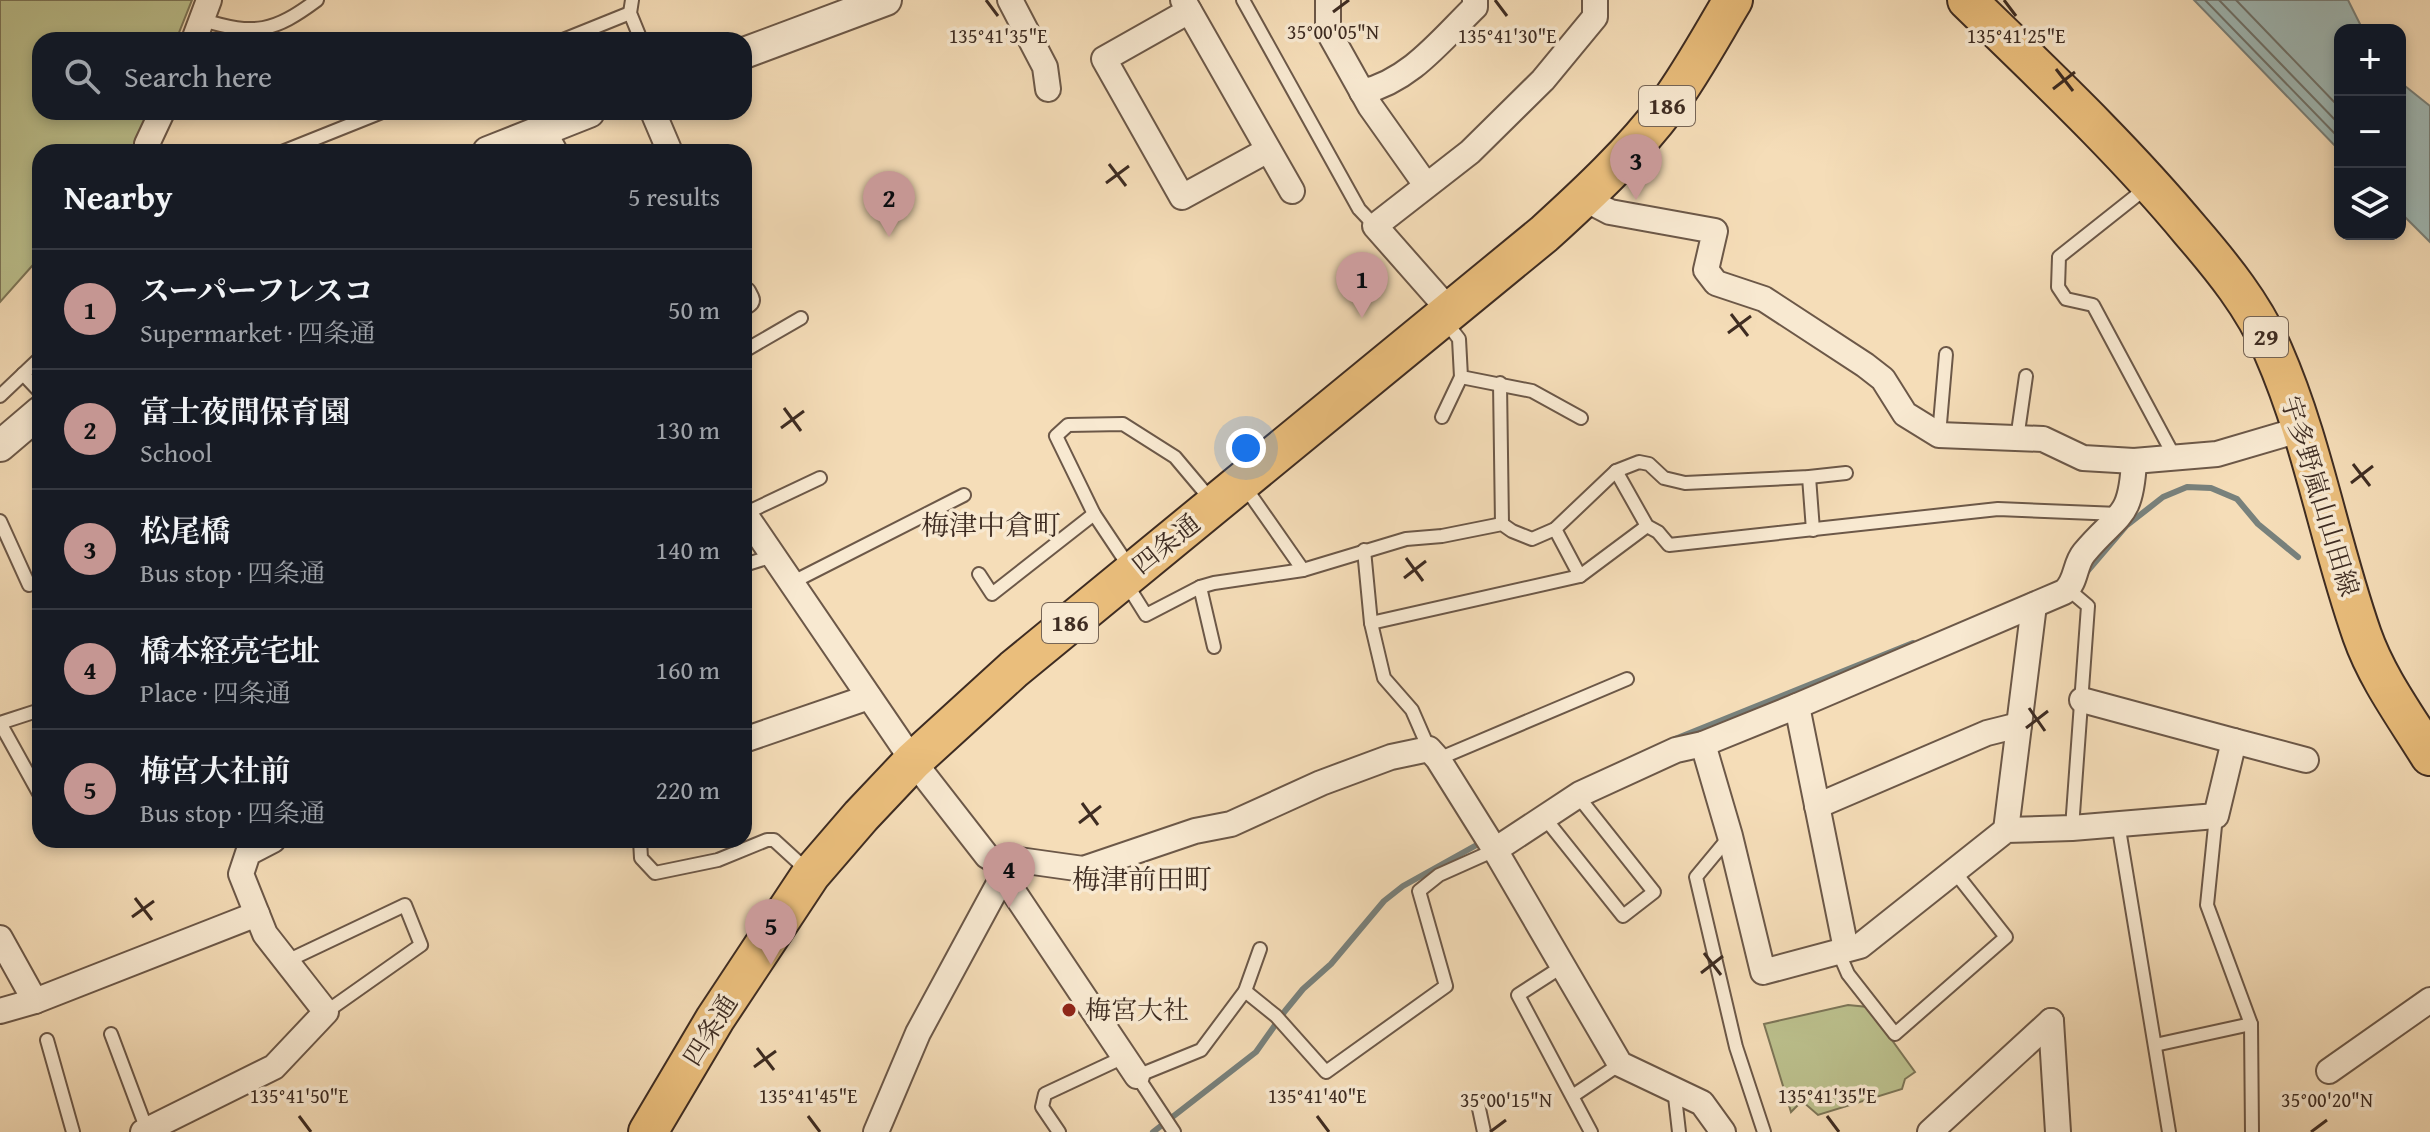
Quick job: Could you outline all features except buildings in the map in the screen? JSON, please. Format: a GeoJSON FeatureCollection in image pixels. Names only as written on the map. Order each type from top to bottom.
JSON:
{"type":"FeatureCollection","features":[{"type":"Feature","properties":{"kind":"main road","name":"四条通"},"geometry":{"type":"LineString","coordinates":[[648,1132],[715,1019],[811,874],[913,761],[1014,669],[1544,234],[1583,198],[1667,105],[1733,0]]}},
{"type":"Feature","properties":{"kind":"main road","name":"宇多野嵐山山田線"},"geometry":{"type":"LineString","coordinates":[[1967,0],[2152,183],[2227,274],[2253,314],[2272,349],[2302,429],[2362,636],[2383,680],[2430,756]]}},
{"type":"Feature","properties":{"kind":"street"},"geometry":{"type":"LineString","coordinates":[[752,50],[886,0]]}},
{"type":"Feature","properties":{"kind":"street"},"geometry":{"type":"LineString","coordinates":[[1010,0],[1045,67],[1048,89]]}},
{"type":"Feature","properties":{"kind":"street"},"geometry":{"type":"LineString","coordinates":[[1328,0],[1328,31],[1362,92],[1426,185]]}},
{"type":"Feature","properties":{"kind":"street"},"geometry":{"type":"LineString","coordinates":[[1362,92],[1382,87],[1410,71],[1475,7],[1475,0]]}},
{"type":"Feature","properties":{"kind":"street"},"geometry":{"type":"LineString","coordinates":[[1446,313],[1375,226],[1470,152],[1543,80],[1595,17],[1595,0]]}},
{"type":"Feature","properties":{"kind":"street"},"geometry":{"type":"LineString","coordinates":[[1268,150],[1182,197],[1104,59],[1186,6],[1292,191]]}},
{"type":"Feature","properties":{"kind":"street"},"geometry":{"type":"LineString","coordinates":[[147,144],[158,120]]}},
{"type":"Feature","properties":{"kind":"street"},"geometry":{"type":"LineString","coordinates":[[549,141],[578,120]]}},
{"type":"Feature","properties":{"kind":"street"},"geometry":{"type":"LineString","coordinates":[[656,120],[667,144]]}},
{"type":"Feature","properties":{"kind":"street"},"geometry":{"type":"LineString","coordinates":[[1583,198],[1610,212],[1715,231],[1706,270],[1716,283],[1764,299],[1865,365],[1883,379],[1905,414],[1939,435],[2043,439],[2083,458],[2134,461],[2217,454],[2302,429]]}},
{"type":"Feature","properties":{"kind":"street"},"geometry":{"type":"LineString","coordinates":[[0,446],[32,419]]}},
{"type":"Feature","properties":{"kind":"street"},"geometry":{"type":"LineString","coordinates":[[1495,850],[1577,795],[1676,750],[1703,744],[1797,706],[2068,589],[2082,555],[2123,515],[2133,490],[2134,461]]}},
{"type":"Feature","properties":{"kind":"street"},"geometry":{"type":"LineString","coordinates":[[752,526],[913,761],[987,856],[1001,869],[1131,1066]]}},
{"type":"Feature","properties":{"kind":"street"},"geometry":{"type":"LineString","coordinates":[[2006,830],[2034,605]]}},
{"type":"Feature","properties":{"kind":"street"},"geometry":{"type":"LineString","coordinates":[[752,737],[869,697]]}},
{"type":"Feature","properties":{"kind":"street"},"geometry":{"type":"LineString","coordinates":[[2082,700],[2306,760]]}},
{"type":"Feature","properties":{"kind":"street"},"geometry":{"type":"LineString","coordinates":[[1797,706],[1842,950]]}},
{"type":"Feature","properties":{"kind":"street"},"geometry":{"type":"LineString","coordinates":[[1817,806],[1987,733],[2019,725]]}},
{"type":"Feature","properties":{"kind":"street"},"geometry":{"type":"LineString","coordinates":[[1703,744],[1730,836],[1763,972],[1860,946],[2006,830],[2216,816],[2234,741]]}},
{"type":"Feature","properties":{"kind":"street"},"geometry":{"type":"LineString","coordinates":[[876,1132],[918,1033],[1001,869],[1019,860],[1083,869],[1195,831],[1231,824],[1321,783],[1391,757],[1434,754],[1495,850],[1620,1064],[1702,1103],[1723,1132]]}},
{"type":"Feature","properties":{"kind":"street"},"geometry":{"type":"LineString","coordinates":[[145,1131],[274,1067],[326,1012],[265,934],[241,874],[248,853],[258,848]]}},
{"type":"Feature","properties":{"kind":"street"},"geometry":{"type":"LineString","coordinates":[[0,1011],[35,1001],[257,914]]}},
{"type":"Feature","properties":{"kind":"street"},"geometry":{"type":"LineString","coordinates":[[0,938],[35,1001]]}},
{"type":"Feature","properties":{"kind":"street"},"geometry":{"type":"LineString","coordinates":[[2329,1071],[2430,1000]]}},
{"type":"Feature","properties":{"kind":"street"},"geometry":{"type":"LineString","coordinates":[[1930,1132],[2051,1021],[2058,1132]]}},
{"type":"Feature","properties":{"kind":"lane"},"geometry":{"type":"LineString","coordinates":[[202,20],[241,31],[269,27],[295,16],[317,0]]}},
{"type":"Feature","properties":{"kind":"lane"},"geometry":{"type":"LineString","coordinates":[[1243,0],[1359,209],[1375,226]]}},
{"type":"Feature","properties":{"kind":"lane"},"geometry":{"type":"LineString","coordinates":[[579,32],[631,6],[639,32]]}},
{"type":"Feature","properties":{"kind":"lane"},"geometry":{"type":"LineString","coordinates":[[302,144],[362,120]]}},
{"type":"Feature","properties":{"kind":"lane"},"geometry":{"type":"LineString","coordinates":[[2152,183],[2059,257],[2058,287],[2066,299],[2093,305],[2174,456]]}},
{"type":"Feature","properties":{"kind":"lane"},"geometry":{"type":"LineString","coordinates":[[1442,417],[1461,377],[1459,339],[1446,313]]}},
{"type":"Feature","properties":{"kind":"lane"},"geometry":{"type":"LineString","coordinates":[[752,346],[801,318]]}},
{"type":"Feature","properties":{"kind":"lane"},"geometry":{"type":"LineString","coordinates":[[1939,435],[1946,354]]}},
{"type":"Feature","properties":{"kind":"lane"},"geometry":{"type":"LineString","coordinates":[[0,396],[32,366]]}},
{"type":"Feature","properties":{"kind":"lane"},"geometry":{"type":"LineString","coordinates":[[23,374],[32,384]]}},
{"type":"Feature","properties":{"kind":"lane"},"geometry":{"type":"LineString","coordinates":[[2017,439],[2026,376]]}},
{"type":"Feature","properties":{"kind":"lane"},"geometry":{"type":"LineString","coordinates":[[1461,377],[1532,391],[1581,418]]}},
{"type":"Feature","properties":{"kind":"lane"},"geometry":{"type":"LineString","coordinates":[[1500,383],[1502,524]]}},
{"type":"Feature","properties":{"kind":"lane"},"geometry":{"type":"LineString","coordinates":[[1303,570],[1228,494],[1123,424],[1068,425],[1056,436],[1146,615],[1200,587],[1303,570],[1406,539],[1442,536],[1502,524],[1532,539],[1555,529],[1616,471],[1639,462],[1649,464],[1664,478],[1685,483],[1846,473]]}},
{"type":"Feature","properties":{"kind":"lane"},"geometry":{"type":"LineString","coordinates":[[1616,471],[1647,526],[1658,532],[1669,545],[1998,509],[2123,515]]}},
{"type":"Feature","properties":{"kind":"lane"},"geometry":{"type":"LineString","coordinates":[[1809,477],[1813,530]]}},
{"type":"Feature","properties":{"kind":"lane"},"geometry":{"type":"LineString","coordinates":[[752,510],[820,478]]}},
{"type":"Feature","properties":{"kind":"lane"},"geometry":{"type":"LineString","coordinates":[[791,583],[964,495]]}},
{"type":"Feature","properties":{"kind":"lane"},"geometry":{"type":"LineString","coordinates":[[979,574],[992,594],[1094,514]]}},
{"type":"Feature","properties":{"kind":"lane"},"geometry":{"type":"LineString","coordinates":[[0,521],[29,585]]}},
{"type":"Feature","properties":{"kind":"lane"},"geometry":{"type":"LineString","coordinates":[[1371,623],[1580,576],[1647,526]]}},
{"type":"Feature","properties":{"kind":"lane"},"geometry":{"type":"LineString","coordinates":[[1555,529],[1580,576]]}},
{"type":"Feature","properties":{"kind":"lane"},"geometry":{"type":"LineString","coordinates":[[1364,550],[1371,623],[1384,678],[1412,710],[1434,754],[1627,679]]}},
{"type":"Feature","properties":{"kind":"lane"},"geometry":{"type":"LineString","coordinates":[[752,563],[773,556]]}},
{"type":"Feature","properties":{"kind":"lane"},"geometry":{"type":"LineString","coordinates":[[1200,587],[1214,647]]}},
{"type":"Feature","properties":{"kind":"lane"},"geometry":{"type":"LineString","coordinates":[[2068,589],[2088,606],[2072,828]]}},
{"type":"Feature","properties":{"kind":"lane"},"geometry":{"type":"LineString","coordinates":[[32,713],[0,723],[6,746],[32,783]]}},
{"type":"Feature","properties":{"kind":"lane"},"geometry":{"type":"LineString","coordinates":[[1544,817],[1623,916],[1654,892],[1577,795]]}},
{"type":"Feature","properties":{"kind":"lane"},"geometry":{"type":"LineString","coordinates":[[2216,816],[2207,905],[2251,1024],[2252,1132]]}},
{"type":"Feature","properties":{"kind":"lane"},"geometry":{"type":"LineString","coordinates":[[2118,823],[2169,1132]]}},
{"type":"Feature","properties":{"kind":"lane"},"geometry":{"type":"LineString","coordinates":[[1730,836],[1696,877],[1736,1047],[1764,1132]]}},
{"type":"Feature","properties":{"kind":"lane"},"geometry":{"type":"LineString","coordinates":[[752,848],[774,840],[811,874]]}},
{"type":"Feature","properties":{"kind":"lane"},"geometry":{"type":"LineString","coordinates":[[640,848],[641,858],[655,873],[718,860],[752,848]]}},
{"type":"Feature","properties":{"kind":"lane"},"geometry":{"type":"LineString","coordinates":[[1245,991],[1276,1016],[1326,1072],[1446,986],[1419,891],[1439,875],[1495,850]]}},
{"type":"Feature","properties":{"kind":"lane"},"geometry":{"type":"LineString","coordinates":[[1842,950],[1848,974],[1895,1034],[2006,937],[1954,871]]}},
{"type":"Feature","properties":{"kind":"lane"},"geometry":{"type":"LineString","coordinates":[[287,961],[405,905],[421,945],[326,1012]]}},
{"type":"Feature","properties":{"kind":"lane"},"geometry":{"type":"LineString","coordinates":[[1059,1132],[1042,1107],[1045,1094],[1131,1066],[1201,1050],[1245,991],[1260,949]]}},
{"type":"Feature","properties":{"kind":"lane"},"geometry":{"type":"LineString","coordinates":[[1563,966],[1518,995],[1591,1132]]}},
{"type":"Feature","properties":{"kind":"lane"},"geometry":{"type":"LineString","coordinates":[[2155,1045],[2251,1024]]}},
{"type":"Feature","properties":{"kind":"lane"},"geometry":{"type":"LineString","coordinates":[[111,1034],[145,1131]]}},
{"type":"Feature","properties":{"kind":"lane"},"geometry":{"type":"LineString","coordinates":[[47,1040],[73,1132]]}},
{"type":"Feature","properties":{"kind":"lane"},"geometry":{"type":"LineString","coordinates":[[1574,1095],[1620,1064]]}},
{"type":"Feature","properties":{"kind":"lane"},"geometry":{"type":"LineString","coordinates":[[1131,1066],[1173,1130]]}},
{"type":"Feature","properties":{"kind":"lane"},"geometry":{"type":"LineString","coordinates":[[1674,1088],[1679,1132]]}},
{"type":"Feature","properties":{"kind":"lane"},"geometry":{"type":"LineString","coordinates":[[1478,1104],[1484,1132]]}},
{"type":"Feature","properties":{"kind":"green space"},"geometry":{"type":"Polygon","coordinates":[[[0,0],[192,0],[179,32],[32,32],[32,120],[145,120],[134,144],[32,144],[32,266],[0,302],[0,0]]]}},
{"type":"Feature","properties":{"kind":"green space"},"geometry":{"type":"Polygon","coordinates":[[[1848,1005],[1868,1007],[1915,1072],[1905,1079],[1902,1089],[1818,1115],[1802,1101],[1791,1112],[1764,1024],[1848,1005]]]}},
{"type":"Feature","properties":{"kind":"water"},"geometry":{"type":"Polygon","coordinates":[[[2194,0],[2348,0],[2360,24],[2334,24],[2334,145],[2194,0]]]}},
{"type":"Feature","properties":{"kind":"water"},"geometry":{"type":"Polygon","coordinates":[[[2406,87],[2430,106],[2430,242],[2406,218],[2406,87]]]}},
{"type":"Feature","properties":{"kind":"waterway"},"geometry":{"type":"LineString","coordinates":[[2085,574],[2126,526],[2163,497],[2187,487],[2211,488],[2237,499],[2258,524],[2298,557]]}},
{"type":"Feature","properties":{"kind":"waterway"},"geometry":{"type":"LineString","coordinates":[[1675,739],[1913,643]]}},
{"type":"Feature","properties":{"kind":"waterway"},"geometry":{"type":"LineString","coordinates":[[1153,1132],[1256,1052],[1303,989],[1331,964],[1384,901],[1403,886],[1482,842]]}},
{"type":"Feature","properties":{"kind":"place","name":"松尾橋"},"geometry":{"type":"Point","coordinates":[1636,200]}},
{"type":"Feature","properties":{"kind":"place","name":"富士夜間保育園"},"geometry":{"type":"Point","coordinates":[889,237]}},
{"type":"Feature","properties":{"kind":"place","name":"スーパーフレスコ"},"geometry":{"type":"Point","coordinates":[1362,318]}},
{"type":"Feature","properties":{"kind":"place","name":"橋本経亮宅址"},"geometry":{"type":"Point","coordinates":[1009,908]}},
{"type":"Feature","properties":{"kind":"place","name":"梅宮大社前"},"geometry":{"type":"Point","coordinates":[771,965]}},
{"type":"Feature","properties":{"kind":"place","name":"梅宮大社"},"geometry":{"type":"Point","coordinates":[1069,1010]}},
{"type":"Feature","properties":{"kind":"district","name":"梅津中倉町"},"geometry":{"type":"Point","coordinates":[991,525]}},
{"type":"Feature","properties":{"kind":"district","name":"梅津前田町"},"geometry":{"type":"Point","coordinates":[1142,879]}}]}
